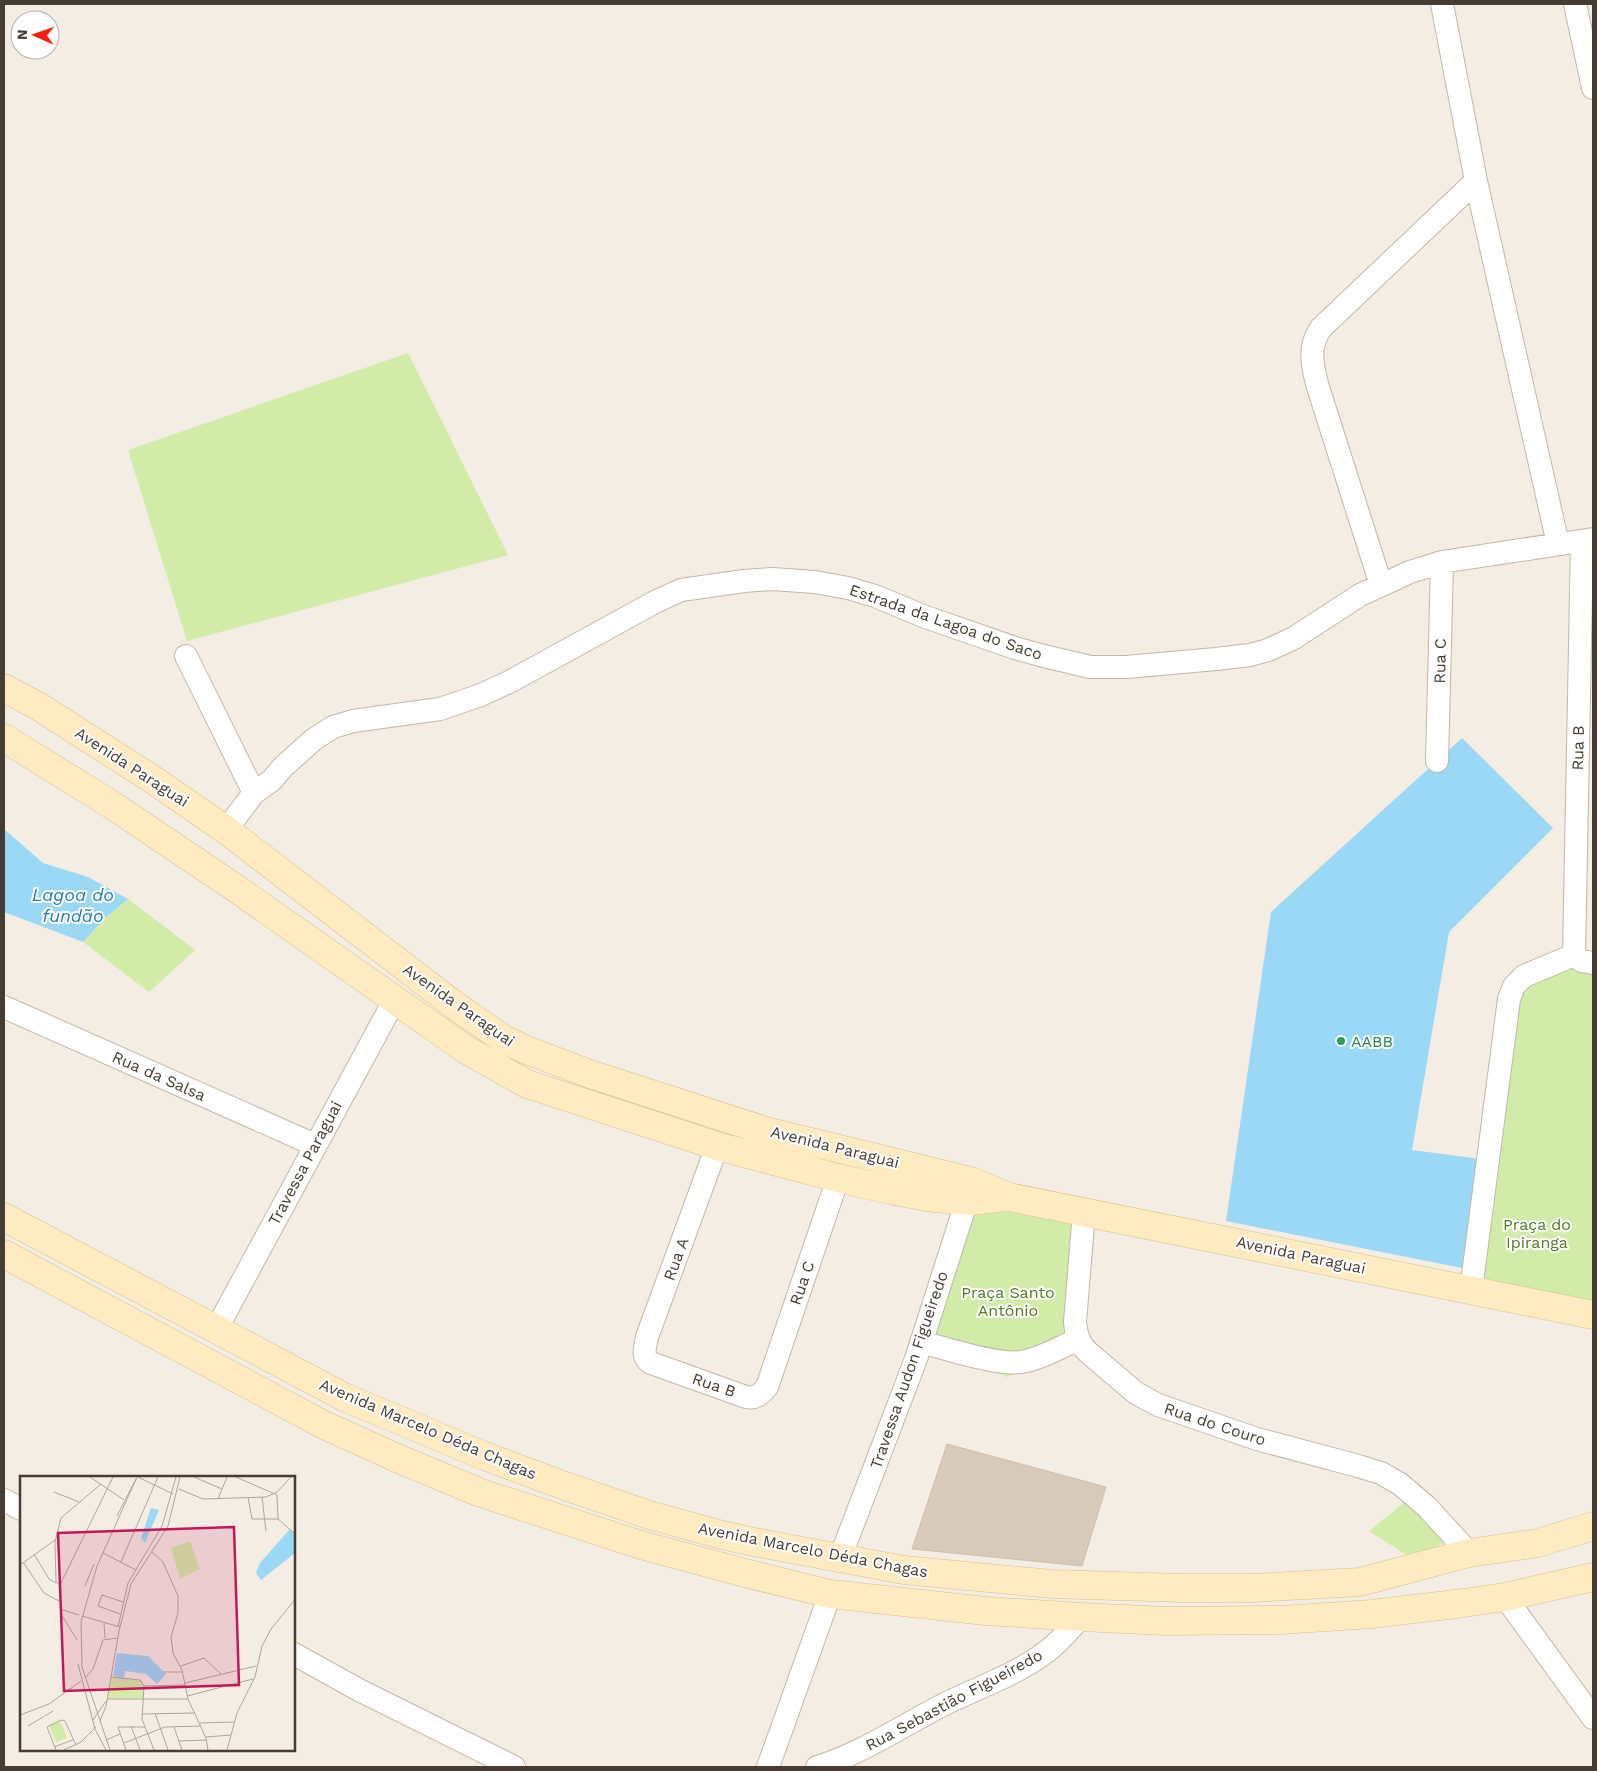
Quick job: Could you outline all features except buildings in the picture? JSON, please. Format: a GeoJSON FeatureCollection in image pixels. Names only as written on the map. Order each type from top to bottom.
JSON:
{"type":"FeatureCollection","features":[{"type":"Feature","properties":{"kind":"main road","name":"Avenida Paraguai"},"geometry":{"type":"LineString","coordinates":[[4,688],[46,711],[152,779],[226,830],[457,1008],[502,1038],[524,1049],[590,1074],[766,1131],[969,1190],[1593,1315]]}},
{"type":"Feature","properties":{"kind":"main road","name":"Avenida Paraguai"},"geometry":{"type":"LineString","coordinates":[[4,738],[112,805],[465,1049],[527,1084],[717,1146],[838,1178],[933,1198],[969,1190]]}},
{"type":"Feature","properties":{"kind":"main road","name":"Avenida Marcelo Déda Chagas"},"geometry":{"type":"LineString","coordinates":[[4,1218],[217,1328],[344,1397],[565,1486],[649,1514],[754,1542],[919,1572],[1052,1584],[1254,1588],[1360,1582],[1469,1553],[1538,1543],[1593,1526]]}},
{"type":"Feature","properties":{"kind":"main road","name":"Avenida Marcelo Déda Chagas"},"geometry":{"type":"LineString","coordinates":[[4,1254],[324,1425],[399,1459],[538,1513],[641,1545],[830,1594],[986,1610],[1081,1617],[1166,1621],[1281,1620],[1372,1614],[1505,1597],[1593,1577]]}},
{"type":"Feature","properties":{"kind":"main road"},"geometry":{"type":"LineString","coordinates":[[96,1303],[112,1274]]}},
{"type":"Feature","properties":{"kind":"main road"},"geometry":{"type":"LineString","coordinates":[[132,1322],[146,1292]]}},
{"type":"Feature","properties":{"kind":"main road"},"geometry":{"type":"LineString","coordinates":[[715,1565],[722,1535]]}},
{"type":"Feature","properties":{"kind":"main road"},"geometry":{"type":"LineString","coordinates":[[745,1573],[754,1542]]}},
{"type":"Feature","properties":{"kind":"street"},"geometry":{"type":"LineString","coordinates":[[1442,4],[1476,181],[1558,544]]}},
{"type":"Feature","properties":{"kind":"street"},"geometry":{"type":"LineString","coordinates":[[1575,4],[1593,88]]}},
{"type":"Feature","properties":{"kind":"street"},"geometry":{"type":"LineString","coordinates":[[1381,585],[1317,384],[1312,361],[1313,344],[1321,328],[1476,181]]}},
{"type":"Feature","properties":{"kind":"street","name":"Estrada da Lagoa do Saco"},"geometry":{"type":"LineString","coordinates":[[226,830],[254,793],[272,780],[313,740],[333,727],[353,721],[440,709],[480,695],[511,682],[681,590],[772,579],[815,582],[848,588],[875,596],[923,616],[1015,648],[1066,662],[1090,667],[1126,667],[1250,655],[1268,650],[1294,638],[1360,595],[1442,562],[1588,540]]}},
{"type":"Feature","properties":{"kind":"street","name":"Rua B"},"geometry":{"type":"LineString","coordinates":[[1584,959],[1588,540]]}},
{"type":"Feature","properties":{"kind":"street","name":"Rua C"},"geometry":{"type":"LineString","coordinates":[[1437,761],[1442,562]]}},
{"type":"Feature","properties":{"kind":"street"},"geometry":{"type":"LineString","coordinates":[[186,656],[254,793]]}},
{"type":"Feature","properties":{"kind":"street"},"geometry":{"type":"LineString","coordinates":[[1470,1290],[1509,999],[1514,986],[1524,976],[1584,959]]}},
{"type":"Feature","properties":{"kind":"street","name":"Travessa Paraguai"},"geometry":{"type":"LineString","coordinates":[[217,1328],[395,999]]}},
{"type":"Feature","properties":{"kind":"street","name":"Rua da Salsa"},"geometry":{"type":"LineString","coordinates":[[4,1007],[315,1145]]}},
{"type":"Feature","properties":{"kind":"street","name":"Rua A"},"geometry":{"type":"LineString","coordinates":[[659,1366],[646,1359],[644,1354],[647,1338],[717,1146]]}},
{"type":"Feature","properties":{"kind":"street","name":"Rua C"},"geometry":{"type":"LineString","coordinates":[[766,1387],[838,1178]]}},
{"type":"Feature","properties":{"kind":"street","name":"Travessa Audon Figueiredo"},"geometry":{"type":"LineString","coordinates":[[840,1558],[921,1342],[969,1190]]}},
{"type":"Feature","properties":{"kind":"street"},"geometry":{"type":"LineString","coordinates":[[921,1342],[1016,1363],[1042,1356],[1079,1339],[1075,1322],[1084,1212]]}},
{"type":"Feature","properties":{"kind":"street","name":"Rua do Couro"},"geometry":{"type":"LineString","coordinates":[[1079,1339],[1085,1350],[1123,1383],[1158,1406],[1257,1439],[1358,1466],[1381,1474],[1400,1484],[1437,1516],[1469,1553]]}},
{"type":"Feature","properties":{"kind":"street","name":"Rua B"},"geometry":{"type":"LineString","coordinates":[[659,1366],[750,1398],[760,1394],[766,1387]]}},
{"type":"Feature","properties":{"kind":"street"},"geometry":{"type":"LineString","coordinates":[[4,1500],[20,1508]]}},
{"type":"Feature","properties":{"kind":"street"},"geometry":{"type":"LineString","coordinates":[[768,1767],[830,1594]]}},
{"type":"Feature","properties":{"kind":"street"},"geometry":{"type":"LineString","coordinates":[[1505,1597],[1593,1718]]}},
{"type":"Feature","properties":{"kind":"street","name":"Rua Sebastião Figueiredo"},"geometry":{"type":"LineString","coordinates":[[817,1767],[861,1748],[1025,1666],[1060,1640],[1081,1617]]}},
{"type":"Feature","properties":{"kind":"street"},"geometry":{"type":"LineString","coordinates":[[295,1655],[359,1690],[514,1767]]}},
{"type":"Feature","properties":{"kind":"green space"},"geometry":{"type":"Polygon","coordinates":[[[408,353],[508,555],[187,641],[128,450],[408,353]]]}},
{"type":"Feature","properties":{"kind":"green space"},"geometry":{"type":"Polygon","coordinates":[[[128,899],[195,950],[149,992],[83,942],[104,919],[128,899]]]}},
{"type":"Feature","properties":{"kind":"green space","name":"Praça do Ipiranga"},"geometry":{"type":"Polygon","coordinates":[[[1593,959],[1593,1305],[1472,1279],[1519,980],[1593,959]]]}},
{"type":"Feature","properties":{"kind":"green space","name":"Praça Santo Antônio"},"geometry":{"type":"Polygon","coordinates":[[[970,1203],[1079,1213],[1072,1351],[1007,1377],[925,1341],[970,1203]]]}},
{"type":"Feature","properties":{"kind":"green space"},"geometry":{"type":"Polygon","coordinates":[[[1410,1498],[1450,1540],[1411,1558],[1369,1531],[1410,1498]]]}},
{"type":"Feature","properties":{"kind":"water","name":"AABB"},"geometry":{"type":"Polygon","coordinates":[[[1462,738],[1553,828],[1449,932],[1412,1150],[1481,1159],[1462,1268],[1226,1221],[1271,912],[1462,738]]]}},
{"type":"Feature","properties":{"kind":"water","name":"Lagoa do fundão"},"geometry":{"type":"Polygon","coordinates":[[[4,829],[43,863],[88,877],[128,899],[104,919],[83,942],[4,912],[4,829]]]}},
{"type":"Feature","properties":{"kind":"place","name":"AABB"},"geometry":{"type":"Point","coordinates":[1341,1041]}}]}
